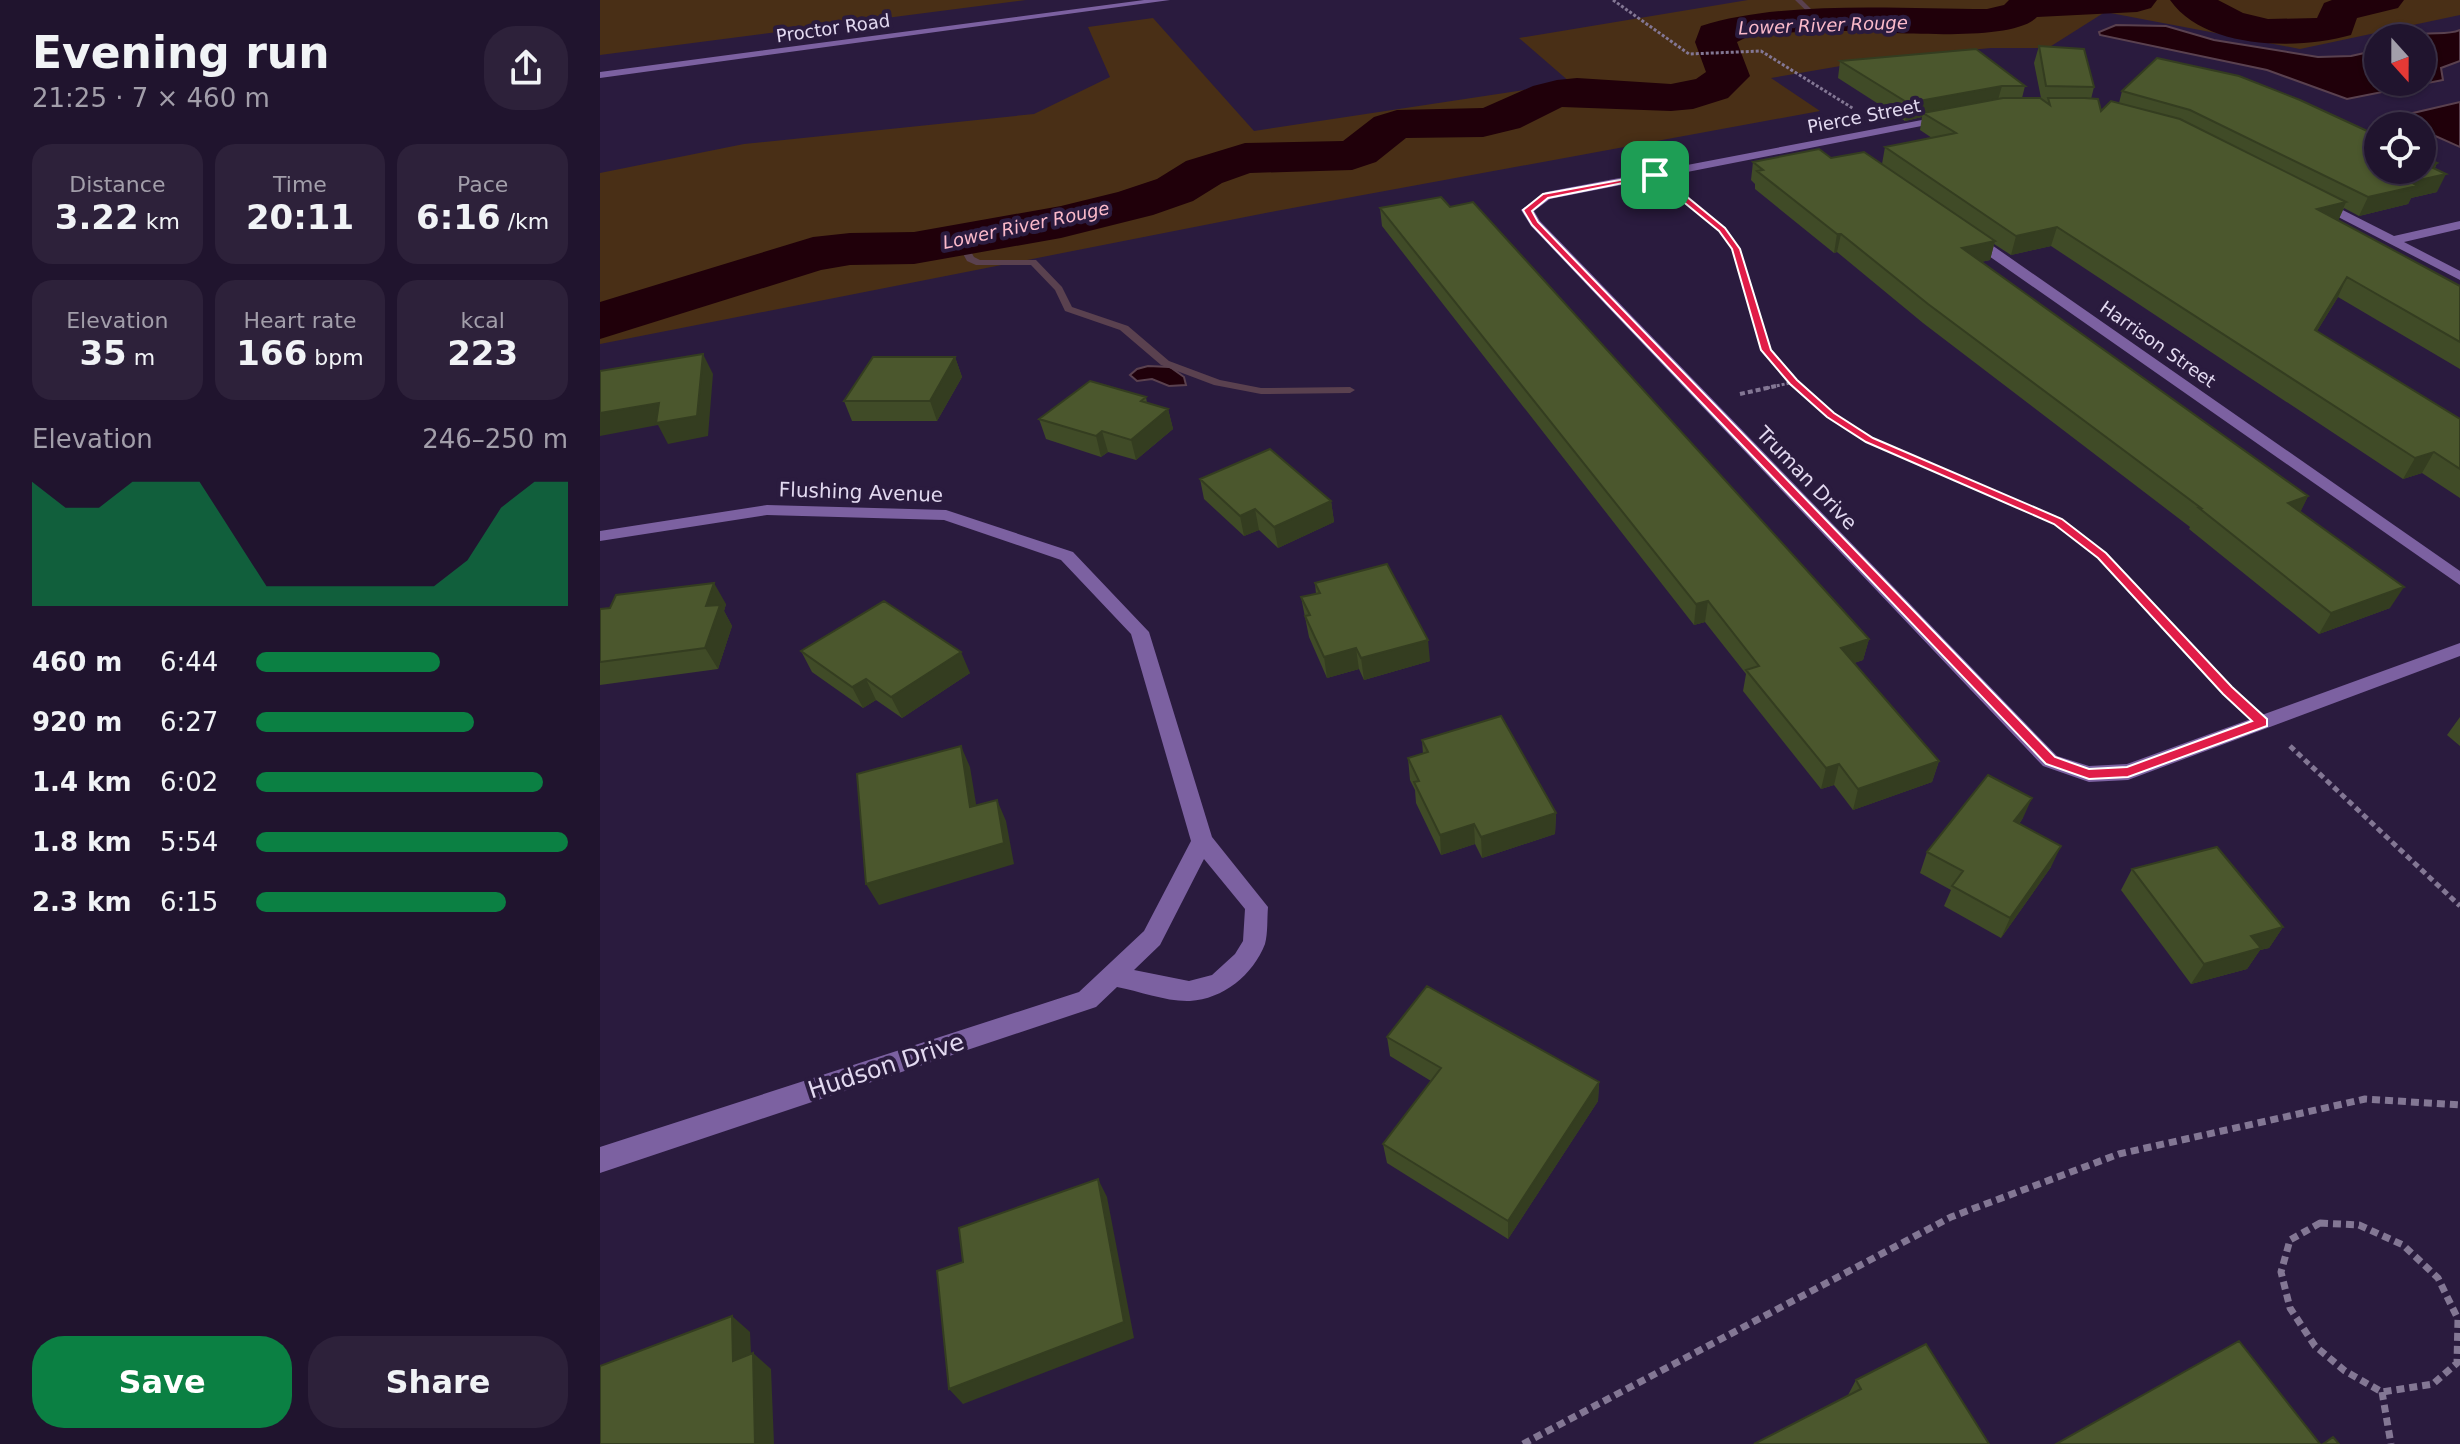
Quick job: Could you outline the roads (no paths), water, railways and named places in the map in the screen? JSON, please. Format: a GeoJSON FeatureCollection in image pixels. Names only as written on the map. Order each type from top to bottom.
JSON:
{"type":"FeatureCollection","features":[{"type":"Feature","properties":{"kind":"street","name":"Proctor Road"},"geometry":{"type":"LineString","coordinates":[[600,75],[1165,0]]}},
{"type":"Feature","properties":{"kind":"street","name":"Pierce Street"},"geometry":{"type":"LineString","coordinates":[[1532,204],[1546,196],[1958,116]]}},
{"type":"Feature","properties":{"kind":"street"},"geometry":{"type":"LineString","coordinates":[[1833,141],[1850,152]]}},
{"type":"Feature","properties":{"kind":"street"},"geometry":{"type":"LineString","coordinates":[[2301,192],[2460,276]]}},
{"type":"Feature","properties":{"kind":"street","name":"Truman Drive"},"geometry":{"type":"LineString","coordinates":[[1532,204],[1527,210],[1535,223],[2050,761],[2089,774],[2128,772],[2460,649]]}},
{"type":"Feature","properties":{"kind":"street","name":"Harrison Street"},"geometry":{"type":"LineString","coordinates":[[1953,225],[2460,579]]}},
{"type":"Feature","properties":{"kind":"street"},"geometry":{"type":"LineString","coordinates":[[2394,240],[2460,225]]}},
{"type":"Feature","properties":{"kind":"street","name":"Flushing Avenue"},"geometry":{"type":"LineString","coordinates":[[600,536],[767,510],[946,515],[1067,556],[1140,632],[1202,841]]}},
{"type":"Feature","properties":{"kind":"street"},"geometry":{"type":"LineString","coordinates":[[1112,976],[1189,991],[1219,984],[1243,961],[1254,942],[1257,907],[1202,841]]}},
{"type":"Feature","properties":{"kind":"street","name":"Hudson Drive"},"geometry":{"type":"LineString","coordinates":[[600,1160],[1087,1000],[1152,938],[1202,841]]}},
{"type":"Feature","properties":{"kind":"waterway"},"geometry":{"type":"LineString","coordinates":[[1798,0],[1819,20]]}},
{"type":"Feature","properties":{"kind":"waterway","name":"Lower River Rouge"},"geometry":{"type":"LineString","coordinates":[[600,321],[813,254],[850,249],[914,248],[1061,222],[1135,204],[1175,190],[1204,172],[1245,158],[1352,155],[1397,124],[1483,122],[1503,118],[1557,94],[1577,92],[1671,98],[1693,95],[1712,88],[1728,76],[1717,48],[1716,35],[1735,27],[1802,20],[1987,21],[2017,15],[2026,6],[2137,0]]}},
{"type":"Feature","properties":{"kind":"waterway","name":"Lower River Rouge"},"geometry":{"type":"LineString","coordinates":[[2190,0],[2241,26],[2297,33],[2336,26],[2338,12],[2361,2],[2384,0]]}},
{"type":"Feature","properties":{"kind":"waterway"},"geometry":{"type":"LineString","coordinates":[[961,241],[970,259],[979,263],[1033,262],[1059,289],[1068,309],[1124,328],[1165,363],[1218,383],[1261,391],[1350,390]]}}]}
